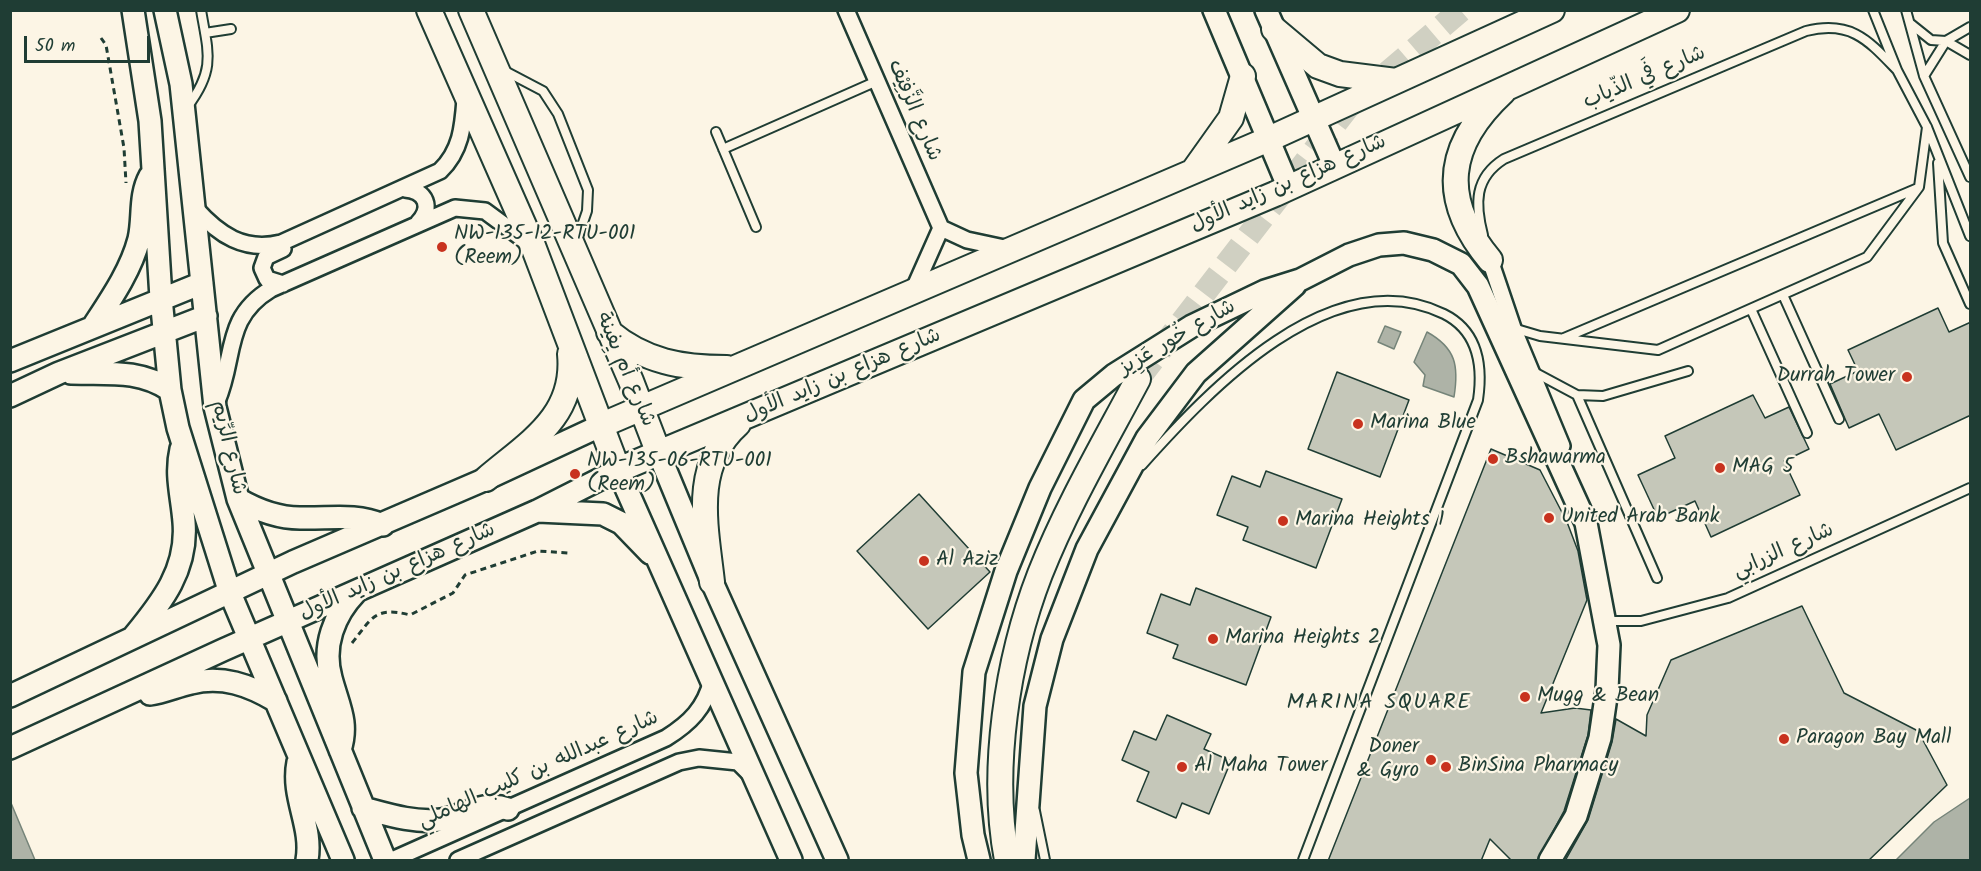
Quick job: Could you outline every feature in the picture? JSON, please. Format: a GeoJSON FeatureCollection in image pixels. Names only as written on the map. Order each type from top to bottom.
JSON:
{"type":"FeatureCollection","features":[{"type":"Feature","properties":{"kind":"main road","name":"شارع الرِّيم"},"geometry":{"type":"LineString","coordinates":[[133,10],[145,79],[155,168],[161,298],[170,390],[182,442],[230,593],[343,861]]}},
{"type":"Feature","properties":{"kind":"main road","name":"شارع الرِّيم"},"geometry":{"type":"LineString","coordinates":[[165,10],[181,84],[214,407],[238,499],[385,861]]}},
{"type":"Feature","properties":{"kind":"main road","name":"شارع أم يِفينة"},"geometry":{"type":"LineString","coordinates":[[429,10],[533,246],[618,470],[663,567],[791,861]]}},
{"type":"Feature","properties":{"kind":"main road","name":"شارع أم يِفينة"},"geometry":{"type":"LineString","coordinates":[[471,10],[642,408],[712,582],[837,861]]}},
{"type":"Feature","properties":{"kind":"main road"},"geometry":{"type":"LineString","coordinates":[[1214,10],[1288,186]]}},
{"type":"Feature","properties":{"kind":"main road"},"geometry":{"type":"LineString","coordinates":[[10,696],[268,574],[383,525],[642,408],[1269,139],[1552,10]]}},
{"type":"Feature","properties":{"kind":"main road","name":"شارع هزاع بن زايد الأول"},"geometry":{"type":"LineString","coordinates":[[16,745],[537,511],[618,470],[743,419],[1288,186],[1677,10]]}},
{"type":"Feature","properties":{"kind":"main road"},"geometry":{"type":"LineString","coordinates":[[1270,20],[1318,66],[1340,74],[1396,81]]}},
{"type":"Feature","properties":{"kind":"main road"},"geometry":{"type":"LineString","coordinates":[[1270,20],[1334,165]]}},
{"type":"Feature","properties":{"kind":"main road"},"geometry":{"type":"LineString","coordinates":[[1194,170],[1231,118],[1243,76]]}},
{"type":"Feature","properties":{"kind":"main road"},"geometry":{"type":"LineString","coordinates":[[1490,260],[1463,219],[1455,191],[1455,168],[1468,136],[1481,117],[1512,84]]}},
{"type":"Feature","properties":{"kind":"main road"},"geometry":{"type":"LineString","coordinates":[[94,325],[130,263],[142,225],[144,188],[155,168]]}},
{"type":"Feature","properties":{"kind":"main road","name":"شارع خُور عَزِيز"},"geometry":{"type":"LineString","coordinates":[[979,861],[973,835],[966,773],[974,672],[1006,571],[1040,488],[1084,400],[1114,375],[1192,326],[1265,291],[1300,280],[1348,255],[1378,245],[1404,243],[1433,250],[1461,264],[1478,286],[1586,523],[1605,621],[1608,645],[1607,690],[1601,735],[1576,816],[1550,861]]}},
{"type":"Feature","properties":{"kind":"main road"},"geometry":{"type":"LineString","coordinates":[[1024,861],[1028,777],[1035,706],[1052,639],[1088,549],[1147,438],[1196,373],[1300,280]]}},
{"type":"Feature","properties":{"kind":"main road"},"geometry":{"type":"LineString","coordinates":[[10,361],[202,283]]}},
{"type":"Feature","properties":{"kind":"main road"},"geometry":{"type":"LineString","coordinates":[[10,396],[59,373],[206,316]]}},
{"type":"Feature","properties":{"kind":"main road"},"geometry":{"type":"LineString","coordinates":[[608,331],[631,349],[657,361],[694,368],[735,368]]}},
{"type":"Feature","properties":{"kind":"main road"},"geometry":{"type":"LineString","coordinates":[[486,479],[540,434],[561,408],[571,372],[567,334]]}},
{"type":"Feature","properties":{"kind":"main road"},"geometry":{"type":"LineString","coordinates":[[59,373],[129,374],[158,382],[170,390]]}},
{"type":"Feature","properties":{"kind":"main road"},"geometry":{"type":"LineString","coordinates":[[1007,861],[1000,778],[1003,720],[1021,641],[1040,576],[1067,514],[1138,379]]}},
{"type":"Feature","properties":{"kind":"main road"},"geometry":{"type":"LineString","coordinates":[[712,582],[704,507],[707,476],[724,439],[743,419]]}},
{"type":"Feature","properties":{"kind":"main road"},"geometry":{"type":"LineString","coordinates":[[130,640],[173,584],[180,563],[185,542],[178,478],[182,442]]}},
{"type":"Feature","properties":{"kind":"main road"},"geometry":{"type":"LineString","coordinates":[[238,499],[252,507],[283,517],[353,516],[383,525]]}},
{"type":"Feature","properties":{"kind":"main road"},"geometry":{"type":"LineString","coordinates":[[537,511],[592,513],[614,518],[627,528],[663,567]]}},
{"type":"Feature","properties":{"kind":"main road"},"geometry":{"type":"LineString","coordinates":[[340,750],[345,726],[331,678],[328,643],[335,620],[345,604],[359,590]]}},
{"type":"Feature","properties":{"kind":"main road"},"geometry":{"type":"LineString","coordinates":[[126,694],[156,693],[192,682],[226,681],[243,684],[276,701]]}},
{"type":"Feature","properties":{"kind":"main road"},"geometry":{"type":"LineString","coordinates":[[299,759],[296,784],[309,837],[307,861]]}},
{"type":"Feature","properties":{"kind":"main road"},"geometry":{"type":"LineString","coordinates":[[812,804],[843,861]]}},
{"type":"Feature","properties":{"kind":"main road"},"geometry":{"type":"LineString","coordinates":[[363,808],[406,819],[430,820],[444,819],[481,806],[496,805],[508,809]]}},
{"type":"Feature","properties":{"kind":"street","name":"شارع الزَّفِيْف"},"geometry":{"type":"LineString","coordinates":[[846,10],[940,228]]}},
{"type":"Feature","properties":{"kind":"street"},"geometry":{"type":"LineString","coordinates":[[195,208],[220,233],[235,241],[258,247],[281,243],[429,178],[450,162],[458,146],[465,96]]}},
{"type":"Feature","properties":{"kind":"street"},"geometry":{"type":"LineString","coordinates":[[405,189],[415,189],[423,195],[427,205],[425,215],[418,223]]}},
{"type":"Feature","properties":{"kind":"street"},"geometry":{"type":"LineString","coordinates":[[214,407],[224,382],[232,338],[237,324],[253,301],[283,284],[447,210],[470,208],[485,211],[533,246]]}},
{"type":"Feature","properties":{"kind":"street"},"geometry":{"type":"LineString","coordinates":[[283,284],[267,279],[263,274],[263,262],[272,254],[310,237],[324,225]]}},
{"type":"Feature","properties":{"kind":"street"},"geometry":{"type":"LineString","coordinates":[[912,293],[940,228],[967,240],[1009,249]]}},
{"type":"Feature","properties":{"kind":"street","name":"شارع خُور عَزِيز"},"geometry":{"type":"LineString","coordinates":[[1490,260],[1529,369],[1579,486],[1586,523]]}},
{"type":"Feature","properties":{"kind":"street","name":"شارع عبدالله بن كليب الهاملي"},"geometry":{"type":"LineString","coordinates":[[392,861],[655,743],[683,727],[694,717],[707,701],[712,680]]}},
{"type":"Feature","properties":{"kind":"street"},"geometry":{"type":"LineString","coordinates":[[655,743],[663,756],[662,770]]}},
{"type":"Feature","properties":{"kind":"street"},"geometry":{"type":"LineString","coordinates":[[458,861],[679,762],[699,758],[738,762],[758,783]]}},
{"type":"Feature","properties":{"kind":"lane"},"geometry":{"type":"LineString","coordinates":[[183,112],[201,89],[209,63],[201,10]]}},
{"type":"Feature","properties":{"kind":"lane"},"geometry":{"type":"LineString","coordinates":[[1873,10],[1897,70],[1927,128],[1971,236]]}},
{"type":"Feature","properties":{"kind":"lane"},"geometry":{"type":"LineString","coordinates":[[1906,10],[1924,76],[1971,177]]}},
{"type":"Feature","properties":{"kind":"lane"},"geometry":{"type":"LineString","coordinates":[[1911,24],[1931,40],[1946,41],[1971,55]]}},
{"type":"Feature","properties":{"kind":"lane","name":"شارع فَي الذّياب"},"geometry":{"type":"LineString","coordinates":[[1490,260],[1477,199],[1482,180],[1504,159],[1806,31],[1823,27],[1841,28],[1858,34],[1897,70]]}},
{"type":"Feature","properties":{"kind":"lane"},"geometry":{"type":"LineString","coordinates":[[1924,76],[1946,41],[1971,27]]}},
{"type":"Feature","properties":{"kind":"lane"},"geometry":{"type":"LineString","coordinates":[[205,33],[231,29]]}},
{"type":"Feature","properties":{"kind":"lane"},"geometry":{"type":"LineString","coordinates":[[495,66],[536,86],[549,98],[558,114],[588,190],[587,211],[573,250]]}},
{"type":"Feature","properties":{"kind":"lane"},"geometry":{"type":"LineString","coordinates":[[723,149],[877,81]]}},
{"type":"Feature","properties":{"kind":"lane"},"geometry":{"type":"LineString","coordinates":[[1513,328],[1540,336],[1658,350],[1867,257],[1919,188],[1927,128]]}},
{"type":"Feature","properties":{"kind":"lane"},"geometry":{"type":"LineString","coordinates":[[716,132],[756,227]]}},
{"type":"Feature","properties":{"kind":"lane"},"geometry":{"type":"LineString","coordinates":[[1938,159],[1939,209],[1943,243],[1971,304]]}},
{"type":"Feature","properties":{"kind":"lane"},"geometry":{"type":"LineString","coordinates":[[1562,339],[1919,188]]}},
{"type":"Feature","properties":{"kind":"lane"},"geometry":{"type":"LineString","coordinates":[[1783,295],[1839,419]]}},
{"type":"Feature","properties":{"kind":"lane"},"geometry":{"type":"LineString","coordinates":[[1115,496],[1185,417],[1241,367],[1278,340],[1336,311],[1370,302],[1398,301],[1428,306],[1450,317],[1467,332],[1479,354],[1482,376],[1478,400],[1303,861]]}},
{"type":"Feature","properties":{"kind":"lane"},"geometry":{"type":"LineString","coordinates":[[1751,309],[1807,433]]}},
{"type":"Feature","properties":{"kind":"lane"},"geometry":{"type":"LineString","coordinates":[[1529,369],[1576,395],[1603,396],[1688,371]]}},
{"type":"Feature","properties":{"kind":"lane"},"geometry":{"type":"LineString","coordinates":[[1576,395],[1657,578]]}},
{"type":"Feature","properties":{"kind":"lane","name":"شارع الزرابي"},"geometry":{"type":"LineString","coordinates":[[1605,621],[1641,621],[1728,598],[1971,488]]}},
{"type":"Feature","properties":{"kind":"lane"},"geometry":{"type":"LineString","coordinates":[[1028,777],[1045,861]]}},
{"type":"Feature","properties":{"kind":"path"},"geometry":{"type":"LineString","coordinates":[[101,39],[106,45],[124,148],[127,192]]}},
{"type":"Feature","properties":{"kind":"path"},"geometry":{"type":"LineString","coordinates":[[352,643],[374,616],[389,610],[410,615],[453,593],[465,575],[538,551],[569,553]]}},
{"type":"Feature","properties":{"kind":"shaded area"},"geometry":{"type":"Polygon","coordinates":[[[1385,326],[1401,332],[1394,349],[1378,342],[1385,326]]]}},
{"type":"Feature","properties":{"kind":"shaded area"},"geometry":{"type":"Polygon","coordinates":[[[1427,332],[1450,351],[1456,376],[1454,397],[1423,386],[1425,375],[1414,362],[1427,332]]]}},
{"type":"Feature","properties":{"kind":"shaded area"},"geometry":{"type":"Polygon","coordinates":[[[1970,798],[1970,860],[1896,860],[1934,822],[1970,798]]]}},
{"type":"Feature","properties":{"kind":"shaded area"},"geometry":{"type":"Polygon","coordinates":[[[11,803],[35,860],[11,860],[11,803]]]}},
{"type":"Feature","properties":{"kind":"building","name":"Durrah Tower"},"geometry":{"type":"Polygon","coordinates":[[[1938,308],[1949,332],[1971,322],[1971,415],[1896,450],[1879,414],[1849,428],[1830,384],[1858,371],[1848,350],[1938,308]]]}},
{"type":"Feature","properties":{"kind":"building","name":"Marina Blue"},"geometry":{"type":"Polygon","coordinates":[[[1337,372],[1409,400],[1380,477],[1308,449],[1337,372]]]}},
{"type":"Feature","properties":{"kind":"building","name":"MAG 5"},"geometry":{"type":"Polygon","coordinates":[[[1753,395],[1765,418],[1789,407],[1809,449],[1784,461],[1800,495],[1711,537],[1695,501],[1658,518],[1638,475],[1675,458],[1665,436],[1753,395]]]}},
{"type":"Feature","properties":{"kind":"building"},"geometry":{"type":"Polygon","coordinates":[[[1491,449],[1540,470],[1567,522],[1578,551],[1587,600],[1541,713],[1575,708],[1591,710],[1588,735],[1564,811],[1537,861],[1512,861],[1490,839],[1481,861],[1328,861],[1491,449]]]}},
{"type":"Feature","properties":{"kind":"building","name":"Marina Heights 1"},"geometry":{"type":"Polygon","coordinates":[[[1266,471],[1342,499],[1316,568],[1243,540],[1248,527],[1217,515],[1232,476],[1260,487],[1266,471]]]}},
{"type":"Feature","properties":{"kind":"building","name":"Al Aziz"},"geometry":{"type":"Polygon","coordinates":[[[919,494],[990,572],[928,629],[857,551],[919,494]]]}},
{"type":"Feature","properties":{"kind":"building","name":"Marina Heights 2"},"geometry":{"type":"Polygon","coordinates":[[[1196,588],[1271,617],[1246,685],[1173,658],[1178,645],[1147,633],[1161,594],[1190,605],[1196,588]]]}},
{"type":"Feature","properties":{"kind":"building","name":"Paragon Bay Mall"},"geometry":{"type":"Polygon","coordinates":[[[1802,606],[1844,693],[1918,731],[1947,785],[1868,861],[1565,861],[1588,820],[1612,742],[1616,719],[1646,736],[1647,715],[1671,660],[1802,606]]]}},
{"type":"Feature","properties":{"kind":"building","name":"Al Maha Tower"},"geometry":{"type":"Polygon","coordinates":[[[1167,715],[1211,734],[1204,749],[1231,761],[1209,814],[1182,803],[1176,818],[1137,801],[1149,772],[1122,760],[1134,731],[1156,740],[1167,715]]]}},
{"type":"Feature","properties":{"kind":"tunnel"},"geometry":{"type":"LineString","coordinates":[[1138,379],[1348,107],[1461,10]]}},
{"type":"Feature","properties":{"kind":"place","name":"NW-135-12-RTU-001 (Reem)"},"geometry":{"type":"Point","coordinates":[442,247]}},
{"type":"Feature","properties":{"kind":"place","name":"Durrah Tower"},"geometry":{"type":"Point","coordinates":[1907,377]}},
{"type":"Feature","properties":{"kind":"place","name":"Marina Blue"},"geometry":{"type":"Point","coordinates":[1358,424]}},
{"type":"Feature","properties":{"kind":"place","name":"Bshawarma"},"geometry":{"type":"Point","coordinates":[1493,459]}},
{"type":"Feature","properties":{"kind":"place","name":"MAG 5"},"geometry":{"type":"Point","coordinates":[1720,468]}},
{"type":"Feature","properties":{"kind":"place","name":"NW-135-06-RTU-001 (Reem)"},"geometry":{"type":"Point","coordinates":[575,474]}},
{"type":"Feature","properties":{"kind":"place","name":"United Arab Bank"},"geometry":{"type":"Point","coordinates":[1549,518]}},
{"type":"Feature","properties":{"kind":"place","name":"Marina Heights 1"},"geometry":{"type":"Point","coordinates":[1283,521]}},
{"type":"Feature","properties":{"kind":"place","name":"Al Aziz"},"geometry":{"type":"Point","coordinates":[924,561]}},
{"type":"Feature","properties":{"kind":"place","name":"Marina Heights 2"},"geometry":{"type":"Point","coordinates":[1213,639]}},
{"type":"Feature","properties":{"kind":"place","name":"Mugg & Bean"},"geometry":{"type":"Point","coordinates":[1525,697]}},
{"type":"Feature","properties":{"kind":"place","name":"Paragon Bay Mall"},"geometry":{"type":"Point","coordinates":[1784,739]}},
{"type":"Feature","properties":{"kind":"place","name":"Doner & Gyro"},"geometry":{"type":"Point","coordinates":[1431,760]}},
{"type":"Feature","properties":{"kind":"place","name":"Al Maha Tower"},"geometry":{"type":"Point","coordinates":[1182,767]}},
{"type":"Feature","properties":{"kind":"place","name":"BinSina Pharmacy"},"geometry":{"type":"Point","coordinates":[1446,767]}},
{"type":"Feature","properties":{"kind":"district","name":"MARINA SQUARE"},"geometry":{"type":"Point","coordinates":[1379,704]}}]}
